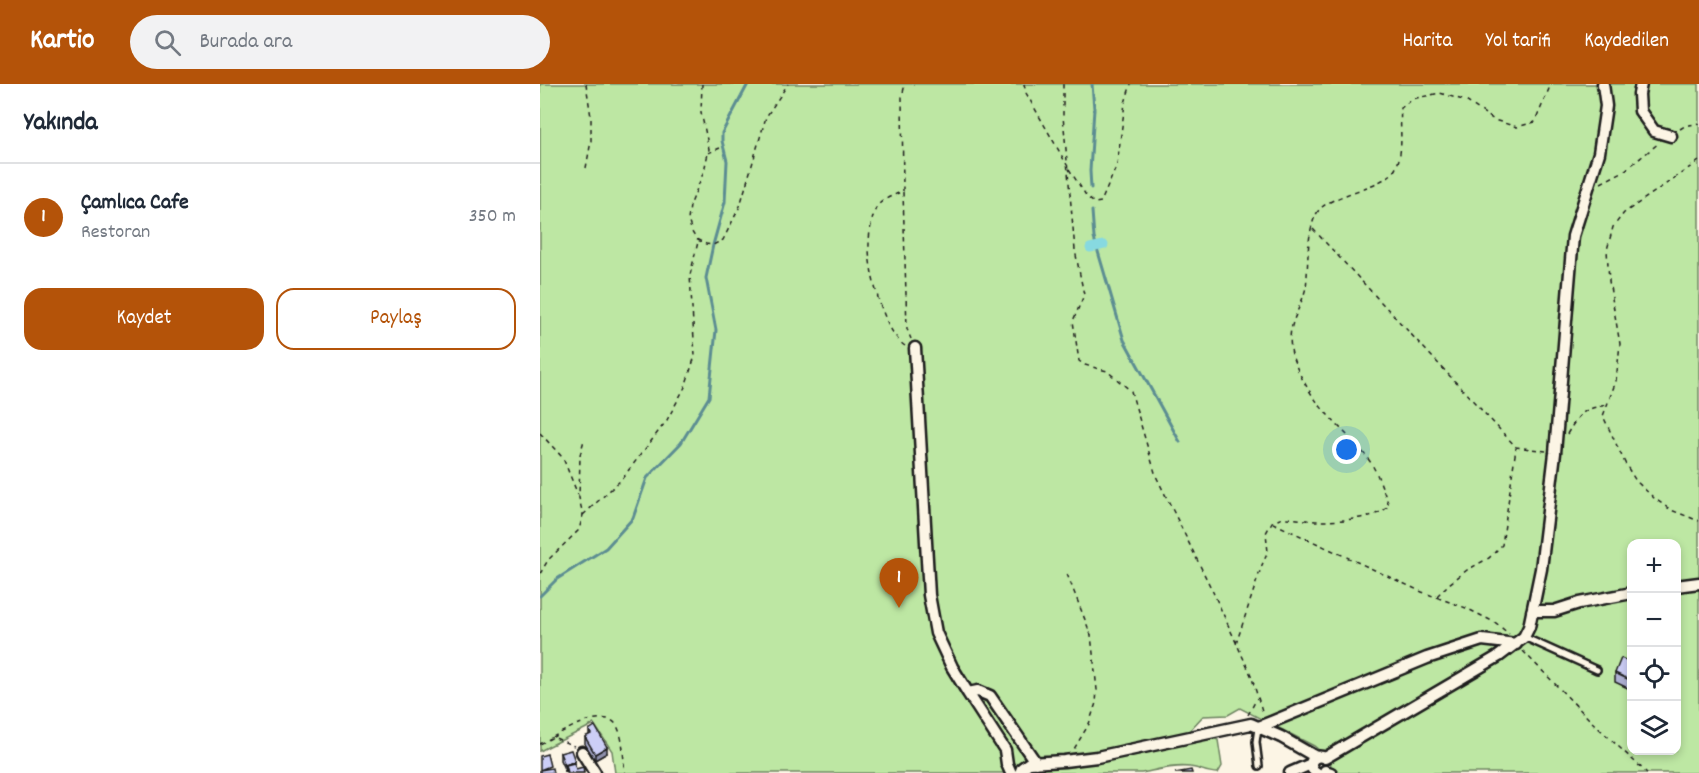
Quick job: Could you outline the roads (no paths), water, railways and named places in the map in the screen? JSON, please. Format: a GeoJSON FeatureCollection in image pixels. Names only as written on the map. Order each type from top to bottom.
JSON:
{"type":"FeatureCollection","features":[{"type":"Feature","properties":{"kind":"street"},"geometry":{"type":"LineString","coordinates":[[1290,773],[1319,768],[1499,656],[1520,640],[1529,627],[1541,569],[1555,453],[1574,236],[1599,153],[1606,106],[1604,84]]}},
{"type":"Feature","properties":{"kind":"street"},"geometry":{"type":"LineString","coordinates":[[1641,84],[1640,111],[1654,131],[1671,136]]}},
{"type":"Feature","properties":{"kind":"street"},"geometry":{"type":"LineString","coordinates":[[915,348],[929,595],[936,633],[952,667],[1005,750],[1011,773]]}},
{"type":"Feature","properties":{"kind":"street"},"geometry":{"type":"LineString","coordinates":[[1681,586],[1699,584]]}},
{"type":"Feature","properties":{"kind":"street"},"geometry":{"type":"LineString","coordinates":[[1532,611],[1554,611],[1579,603],[1627,594]]}},
{"type":"Feature","properties":{"kind":"street"},"geometry":{"type":"LineString","coordinates":[[1020,773],[1022,768],[1029,763],[1096,757],[1251,724],[1263,724],[1427,658],[1482,640],[1520,640]]}},
{"type":"Feature","properties":{"kind":"street"},"geometry":{"type":"LineString","coordinates":[[968,693],[978,691],[990,696],[1036,763]]}},
{"type":"Feature","properties":{"kind":"street"},"geometry":{"type":"LineString","coordinates":[[1263,724],[1319,768]]}},
{"type":"Feature","properties":{"kind":"street"},"geometry":{"type":"LineString","coordinates":[[582,752],[595,773]]}},
{"type":"Feature","properties":{"kind":"lane"},"geometry":{"type":"LineString","coordinates":[[1520,640],[1597,670]]}},
{"type":"Feature","properties":{"kind":"lane"},"geometry":{"type":"LineString","coordinates":[[1259,766],[1257,731],[1263,724]]}},
{"type":"Feature","properties":{"kind":"waterway"},"geometry":{"type":"LineString","coordinates":[[540,596],[557,579],[606,548],[633,518],[647,478],[681,443],[709,397],[716,330],[706,278],[725,202],[727,161],[722,133],[748,84]]}},
{"type":"Feature","properties":{"kind":"waterway"},"geometry":{"type":"LineString","coordinates":[[1091,188],[1094,109],[1092,84]]}},
{"type":"Feature","properties":{"kind":"waterway"},"geometry":{"type":"LineString","coordinates":[[1092,211],[1094,238],[1124,340],[1180,442]]}},
{"type":"Feature","properties":{"kind":"waterway"},"geometry":{"type":"LineString","coordinates":[[1090,248],[1104,245]]}},
{"type":"Feature","properties":{"kind":"place","name":"Çamlıca Cafe"},"geometry":{"type":"Point","coordinates":[899,608]}}]}
